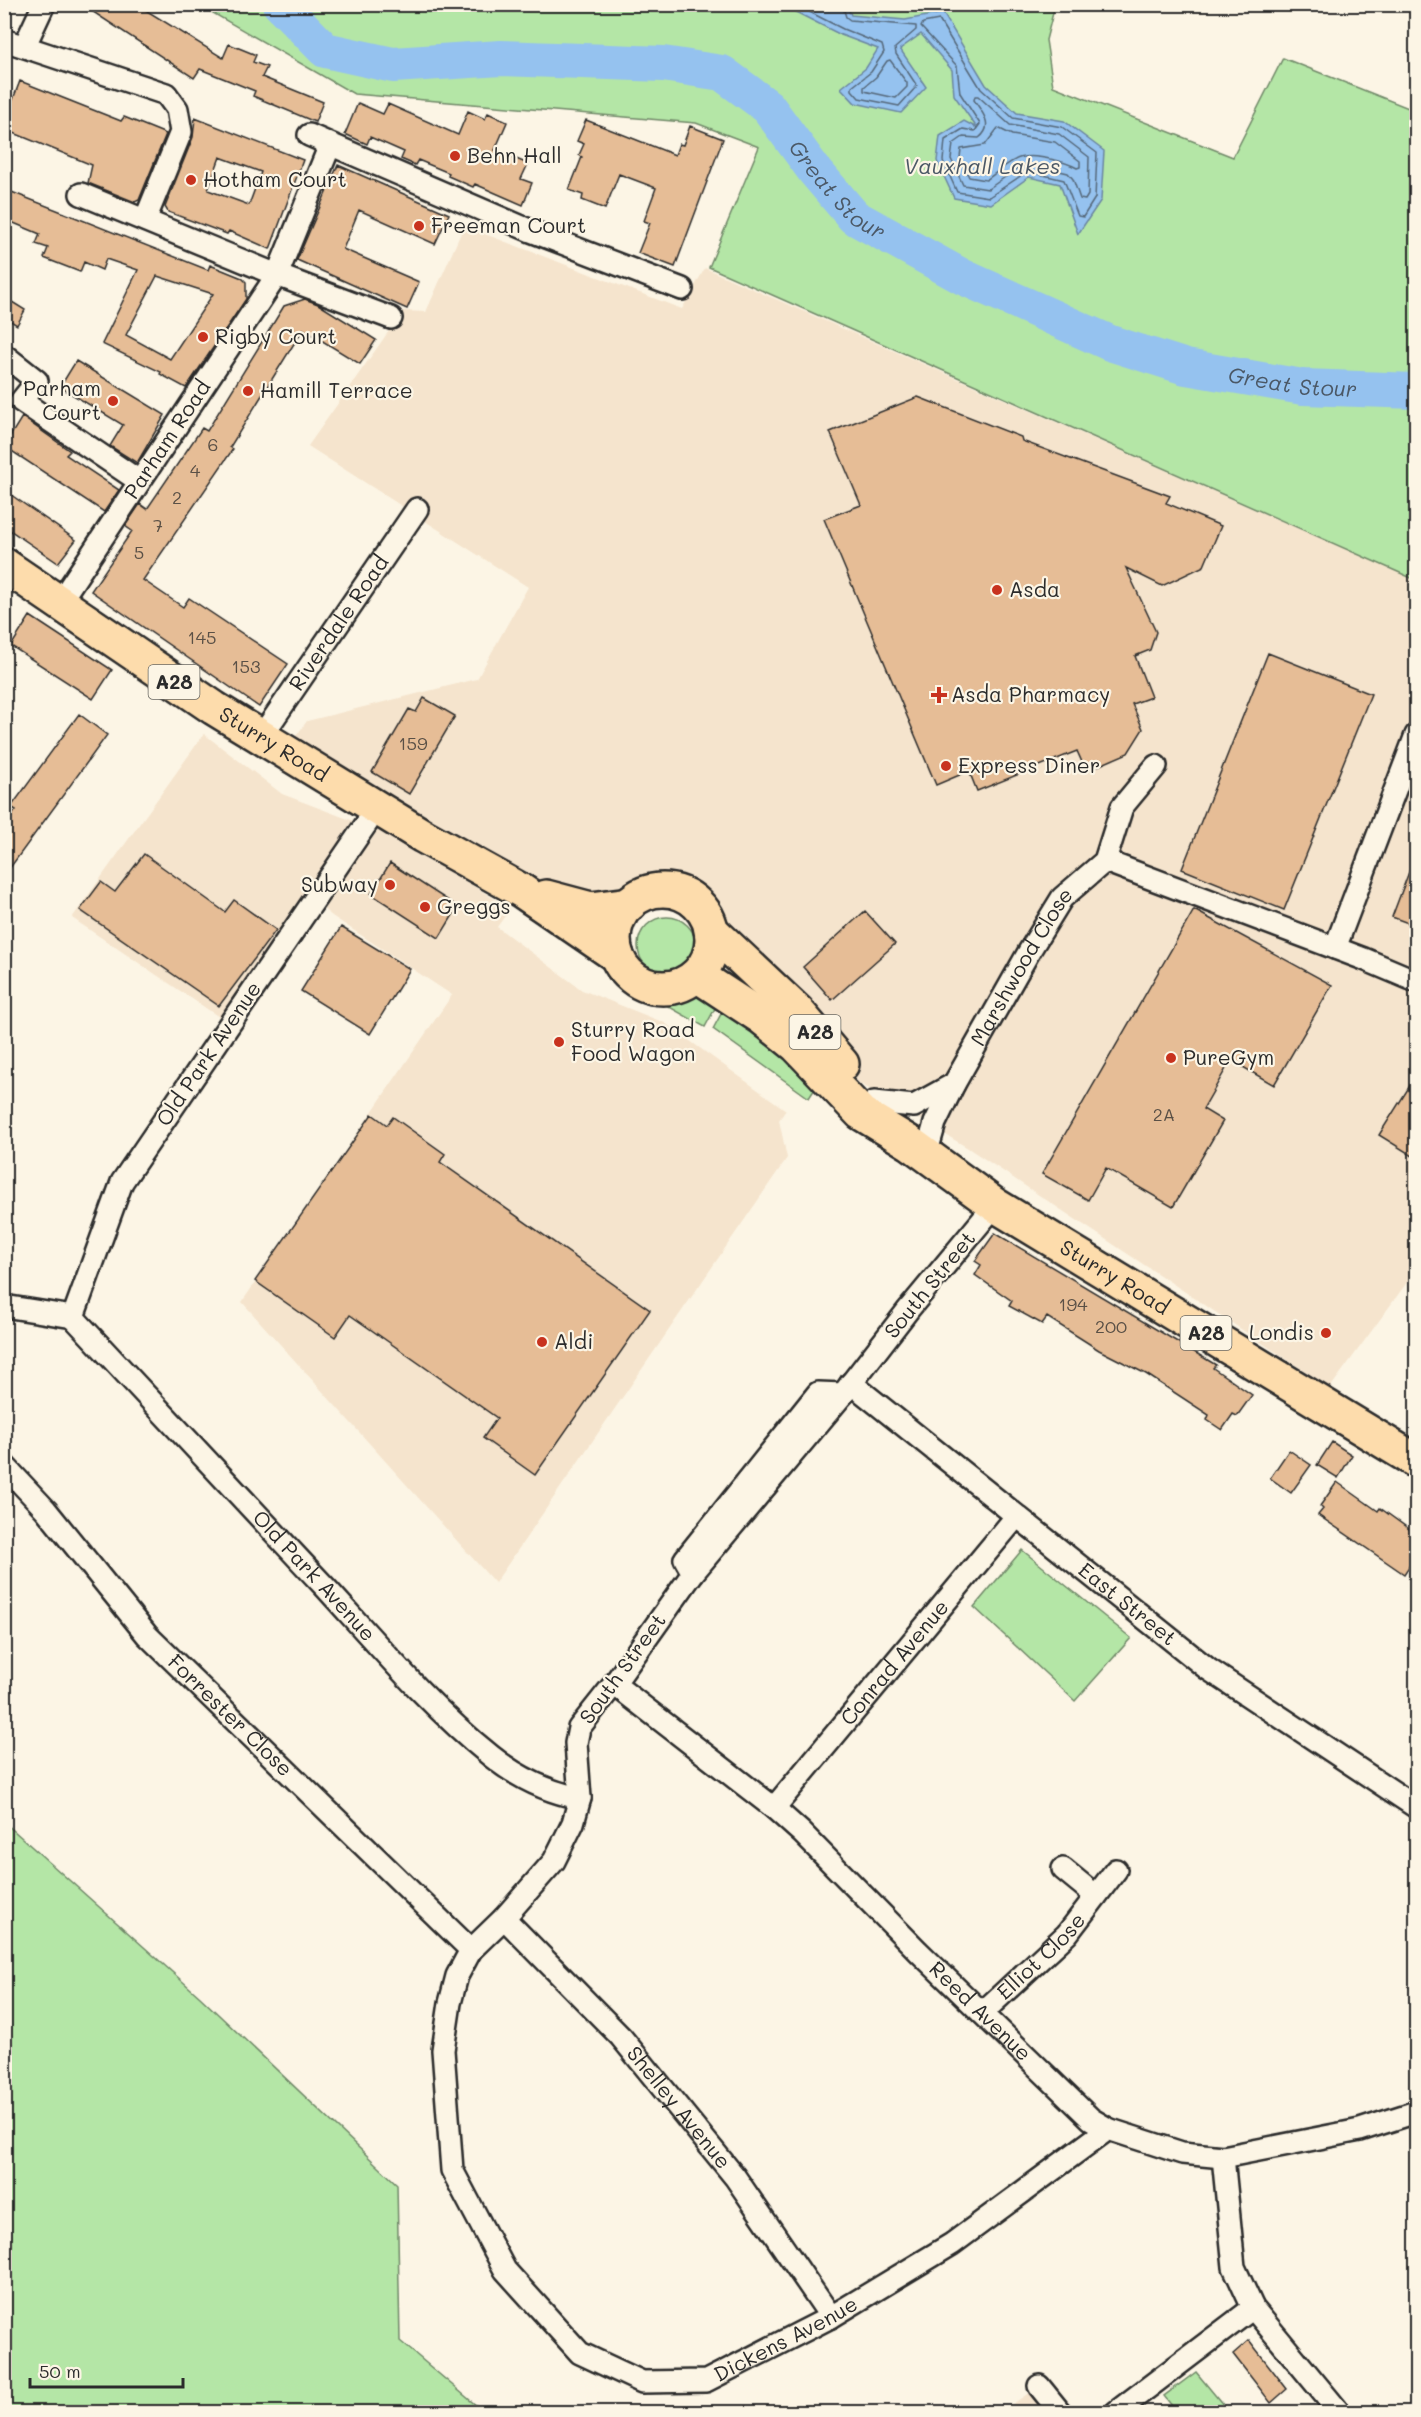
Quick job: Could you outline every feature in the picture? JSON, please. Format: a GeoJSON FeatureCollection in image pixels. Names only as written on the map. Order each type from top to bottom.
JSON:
{"type":"FeatureCollection","features":[{"type":"Feature","properties":{"kind":"highway","name":"Sturry Road"},"geometry":{"type":"LineString","coordinates":[[4,565],[210,705],[377,808],[522,891],[617,956],[634,979],[647,986],[662,989],[675,987],[697,975],[760,1017],[797,1046],[861,1113],[918,1149],[995,1205],[1416,1461]]}},
{"type":"Feature","properties":{"kind":"highway","name":"Sturry Road"},"geometry":{"type":"LineString","coordinates":[[522,891],[591,909],[630,904],[652,892],[673,891],[689,897],[701,908],[711,930],[796,1011],[874,1102],[918,1149]]}},
{"type":"Feature","properties":{"kind":"highway"},"geometry":{"type":"LineString","coordinates":[[617,956],[614,942],[615,928],[621,915],[630,904]]}},
{"type":"Feature","properties":{"kind":"highway"},"geometry":{"type":"LineString","coordinates":[[697,975],[707,962],[712,946],[711,930]]}},
{"type":"Feature","properties":{"kind":"street"},"geometry":{"type":"LineString","coordinates":[[45,4],[15,43],[166,94],[177,109],[181,132],[145,220]]}},
{"type":"Feature","properties":{"kind":"street"},"geometry":{"type":"LineString","coordinates":[[309,135],[531,231],[682,289]]}},
{"type":"Feature","properties":{"kind":"street","name":"Parham Road"},"geometry":{"type":"LineString","coordinates":[[59,603],[277,275],[330,145]]}},
{"type":"Feature","properties":{"kind":"street"},"geometry":{"type":"LineString","coordinates":[[81,194],[277,275],[391,318]]}},
{"type":"Feature","properties":{"kind":"street"},"geometry":{"type":"LineString","coordinates":[[4,355],[38,381],[21,401],[139,481]]}},
{"type":"Feature","properties":{"kind":"street","name":"Riverdale Road"},"geometry":{"type":"LineString","coordinates":[[261,737],[417,509]]}},
{"type":"Feature","properties":{"kind":"street"},"geometry":{"type":"LineString","coordinates":[[1335,948],[1416,735]]}},
{"type":"Feature","properties":{"kind":"street"},"geometry":{"type":"LineString","coordinates":[[1156,766],[1122,807],[1105,861],[1416,981]]}},
{"type":"Feature","properties":{"kind":"street","name":"Old Park Avenue"},"geometry":{"type":"LineString","coordinates":[[377,808],[122,1182],[72,1317],[397,1665],[462,1731],[492,1757],[529,1781],[557,1794],[580,1798]]}},
{"type":"Feature","properties":{"kind":"street","name":"Marshwood Close"},"geometry":{"type":"LineString","coordinates":[[918,1149],[935,1123],[954,1084],[1030,950],[1062,898],[1105,861]]}},
{"type":"Feature","properties":{"kind":"street"},"geometry":{"type":"LineString","coordinates":[[874,1102],[914,1106],[954,1084]]}},
{"type":"Feature","properties":{"kind":"street","name":"South Street"},"geometry":{"type":"LineString","coordinates":[[471,1950],[504,1918],[554,1861],[573,1823],[580,1798],[576,1743],[579,1728],[614,1684],[693,1573],[995,1205]]}},
{"type":"Feature","properties":{"kind":"street"},"geometry":{"type":"LineString","coordinates":[[4,1306],[72,1317]]}},
{"type":"Feature","properties":{"kind":"street","name":"East Street"},"geometry":{"type":"LineString","coordinates":[[847,1388],[1016,1516],[1208,1669],[1416,1807]]}},
{"type":"Feature","properties":{"kind":"street","name":"Forrester Close"},"geometry":{"type":"LineString","coordinates":[[4,1465],[46,1510],[147,1635],[471,1950]]}},
{"type":"Feature","properties":{"kind":"street","name":"Conrad Avenue"},"geometry":{"type":"LineString","coordinates":[[774,1808],[1016,1516]]}},
{"type":"Feature","properties":{"kind":"street","name":"Reed Avenue"},"geometry":{"type":"LineString","coordinates":[[614,1684],[774,1808],[802,1833],[1091,2119],[1108,2129],[1182,2153],[1223,2157],[1360,2130],[1416,2112]]}},
{"type":"Feature","properties":{"kind":"street","name":"Elliot Close"},"geometry":{"type":"LineString","coordinates":[[1063,1869],[1096,1896]]}},
{"type":"Feature","properties":{"kind":"street","name":"Elliot Close"},"geometry":{"type":"LineString","coordinates":[[982,2013],[1067,1934],[1116,1870]]}},
{"type":"Feature","properties":{"kind":"street","name":"Shelley Avenue"},"geometry":{"type":"LineString","coordinates":[[504,1918],[621,2037],[735,2177],[831,2317]]}},
{"type":"Feature","properties":{"kind":"street","name":"Dickens Avenue"},"geometry":{"type":"LineString","coordinates":[[471,1950],[457,1976],[450,2003],[443,2050],[452,2170],[505,2270],[580,2353],[642,2382],[706,2382],[831,2317],[952,2244],[1108,2129]]}},
{"type":"Feature","properties":{"kind":"street"},"geometry":{"type":"LineString","coordinates":[[1223,2157],[1234,2267],[1253,2308],[1339,2412]]}},
{"type":"Feature","properties":{"kind":"street"},"geometry":{"type":"LineString","coordinates":[[1116,2412],[1253,2308]]}},
{"type":"Feature","properties":{"kind":"street"},"geometry":{"type":"LineString","coordinates":[[1039,2386],[1060,2412]]}},
{"type":"Feature","properties":{"kind":"shaded area"},"geometry":{"type":"Polygon","coordinates":[[[464,226],[682,309],[705,268],[1416,580],[1416,1270],[1330,1388],[968,1148],[859,1083],[796,1011],[710,925],[701,908],[689,897],[663,890],[637,898],[522,891],[293,740],[307,721],[477,679],[528,587],[308,446],[403,311],[426,312],[464,226]]]}},
{"type":"Feature","properties":{"kind":"shaded area"},"geometry":{"type":"Polygon","coordinates":[[[204,734],[282,794],[398,838],[510,909],[497,927],[582,990],[665,1023],[786,1110],[779,1120],[787,1158],[495,1583],[242,1302],[452,995],[332,916],[305,894],[222,1019],[72,918],[204,734]]]}},
{"type":"Feature","properties":{"kind":"shaded area"},"geometry":{"type":"Polygon","coordinates":[[[1039,2386],[1060,2412],[1001,2412],[1039,2386]]]}},
{"type":"Feature","properties":{"kind":"green space"},"geometry":{"type":"Polygon","coordinates":[[[199,5],[1055,5],[1046,40],[1053,86],[1233,157],[1283,58],[1416,111],[1416,580],[709,267],[759,147],[696,123],[354,94],[199,5]]]}},
{"type":"Feature","properties":{"kind":"green space"},"geometry":{"type":"Polygon","coordinates":[[[667,917],[678,919],[691,930],[696,946],[694,957],[683,970],[667,975],[656,973],[643,962],[638,946],[640,935],[651,922],[667,917]]]}},
{"type":"Feature","properties":{"kind":"green space"},"geometry":{"type":"Polygon","coordinates":[[[700,994],[720,999],[705,1027],[664,1004],[677,997],[700,994]]]}},
{"type":"Feature","properties":{"kind":"green space"},"geometry":{"type":"Polygon","coordinates":[[[728,1001],[818,1084],[809,1098],[713,1029],[728,1001]]]}},
{"type":"Feature","properties":{"kind":"green space"},"geometry":{"type":"Polygon","coordinates":[[[1022,1550],[1131,1638],[1075,1701],[974,1607],[1022,1550]]]}},
{"type":"Feature","properties":{"kind":"green space"},"geometry":{"type":"Polygon","coordinates":[[[4,1822],[200,1997],[397,2184],[400,2341],[484,2412],[5,2412],[4,1822]]]}},
{"type":"Feature","properties":{"kind":"green space"},"geometry":{"type":"Polygon","coordinates":[[[1196,2372],[1229,2412],[1177,2412],[1164,2396],[1196,2372]]]}},
{"type":"Feature","properties":{"kind":"water","name":"Vauxhall Lakes"},"geometry":{"type":"Polygon","coordinates":[[[782,5],[847,5],[851,15],[905,20],[943,13],[986,85],[1017,113],[1064,121],[1104,151],[1101,200],[1078,234],[1060,184],[1029,177],[991,204],[954,198],[937,161],[940,136],[964,121],[977,128],[954,95],[952,70],[921,34],[900,49],[926,87],[901,113],[855,103],[841,88],[866,68],[878,49],[841,35],[782,5]]]}},
{"type":"Feature","properties":{"kind":"building"},"geometry":{"type":"Polygon","coordinates":[[[81,4],[136,4],[223,58],[229,44],[256,55],[253,62],[267,67],[262,77],[323,102],[315,122],[253,96],[255,91],[200,69],[194,78],[81,4]]]}},
{"type":"Feature","properties":{"kind":"building"},"geometry":{"type":"Polygon","coordinates":[[[20,81],[121,121],[124,117],[166,134],[139,200],[135,202],[88,183],[92,165],[4,129],[4,123],[20,81]]]}},
{"type":"Feature","properties":{"kind":"building","name":"Behn Hall"},"geometry":{"type":"Polygon","coordinates":[[[358,103],[383,114],[388,104],[458,135],[468,111],[485,119],[488,113],[507,122],[495,150],[528,164],[521,179],[532,183],[523,205],[475,184],[473,187],[448,176],[449,173],[418,160],[415,165],[401,159],[404,152],[370,137],[367,144],[345,134],[358,103]]]}},
{"type":"Feature","properties":{"kind":"building","name":"Hotham Court"},"geometry":{"type":"Polygon","coordinates":[[[195,118],[303,160],[270,249],[229,231],[227,234],[168,212],[165,207],[193,137],[195,118]],[[220,157],[208,190],[249,205],[261,172],[220,157]]]}},
{"type":"Feature","properties":{"kind":"building"},"geometry":{"type":"Polygon","coordinates":[[[586,120],[675,155],[679,144],[683,145],[690,126],[723,139],[675,267],[638,253],[650,223],[644,221],[656,188],[619,174],[605,209],[582,200],[583,195],[569,190],[582,157],[579,155],[584,144],[577,141],[586,120]]]}},
{"type":"Feature","properties":{"kind":"building","name":"Freeman Court"},"geometry":{"type":"Polygon","coordinates":[[[338,165],[449,214],[435,244],[359,210],[343,249],[419,282],[407,309],[297,260],[338,165]]]}},
{"type":"Feature","properties":{"kind":"building"},"geometry":{"type":"Polygon","coordinates":[[[4,189],[208,270],[210,265],[242,278],[246,282],[246,299],[186,388],[160,374],[161,372],[102,344],[138,270],[106,259],[102,270],[84,262],[80,272],[44,258],[48,248],[36,244],[40,234],[4,219],[4,189]],[[157,276],[126,335],[170,359],[213,294],[157,276]]]}},
{"type":"Feature","properties":{"kind":"building"},"geometry":{"type":"Polygon","coordinates":[[[4,297],[25,310],[17,325],[4,317],[4,297]]]}},
{"type":"Feature","properties":{"kind":"building"},"geometry":{"type":"Polygon","coordinates":[[[305,299],[318,304],[376,340],[360,364],[303,329],[230,447],[233,449],[143,580],[183,607],[189,598],[288,664],[259,707],[91,591],[132,531],[125,526],[140,504],[147,509],[202,428],[207,431],[284,306],[305,299]]]}},
{"type":"Feature","properties":{"kind":"building","name":"Parham Court"},"geometry":{"type":"Polygon","coordinates":[[[76,361],[165,415],[137,463],[110,446],[123,425],[60,387],[76,361]]]}},
{"type":"Feature","properties":{"kind":"building","name":"Asda"},"geometry":{"type":"Polygon","coordinates":[[[918,397],[1021,437],[1022,441],[1170,496],[1166,503],[1221,526],[1204,566],[1162,586],[1126,568],[1156,632],[1150,650],[1135,656],[1151,697],[1132,704],[1143,729],[1128,753],[1086,771],[1077,751],[977,791],[969,771],[936,785],[824,519],[861,505],[830,432],[918,397]]]}},
{"type":"Feature","properties":{"kind":"building"},"geometry":{"type":"Polygon","coordinates":[[[22,417],[70,451],[66,455],[119,490],[104,512],[4,446],[22,417]]]}},
{"type":"Feature","properties":{"kind":"building"},"geometry":{"type":"Polygon","coordinates":[[[4,490],[76,540],[58,563],[4,526],[4,490]]]}},
{"type":"Feature","properties":{"kind":"building"},"geometry":{"type":"Polygon","coordinates":[[[30,616],[112,670],[93,699],[11,646],[30,616]]]}},
{"type":"Feature","properties":{"kind":"building"},"geometry":{"type":"Polygon","coordinates":[[[1268,653],[1371,694],[1284,910],[1182,869],[1268,653]]]}},
{"type":"Feature","properties":{"kind":"building"},"geometry":{"type":"Polygon","coordinates":[[[424,698],[455,716],[409,794],[372,772],[409,709],[416,712],[424,698]]]}},
{"type":"Feature","properties":{"kind":"building"},"geometry":{"type":"Polygon","coordinates":[[[79,714],[107,735],[4,876],[4,826],[16,810],[11,807],[79,714]]]}},
{"type":"Feature","properties":{"kind":"building"},"geometry":{"type":"Polygon","coordinates":[[[144,854],[225,912],[234,900],[276,930],[219,1006],[80,910],[101,882],[115,892],[144,854]]]}},
{"type":"Feature","properties":{"kind":"building"},"geometry":{"type":"Polygon","coordinates":[[[1416,856],[1416,926],[1392,917],[1416,856]]]}},
{"type":"Feature","properties":{"kind":"building","name":"Greggs"},"geometry":{"type":"Polygon","coordinates":[[[390,863],[458,907],[439,938],[371,894],[390,863]]]}},
{"type":"Feature","properties":{"kind":"building"},"geometry":{"type":"Polygon","coordinates":[[[1194,910],[1332,985],[1274,1085],[1231,1060],[1203,1109],[1223,1121],[1173,1207],[1106,1168],[1088,1200],[1042,1174],[1194,910]]]}},
{"type":"Feature","properties":{"kind":"building"},"geometry":{"type":"Polygon","coordinates":[[[865,911],[895,944],[832,1000],[803,967],[865,911]]]}},
{"type":"Feature","properties":{"kind":"building"},"geometry":{"type":"Polygon","coordinates":[[[341,927],[410,969],[370,1034],[301,991],[341,927]]]}},
{"type":"Feature","properties":{"kind":"building"},"geometry":{"type":"Polygon","coordinates":[[[1416,1076],[1416,1158],[1379,1135],[1416,1076]]]}},
{"type":"Feature","properties":{"kind":"building"},"geometry":{"type":"Polygon","coordinates":[[[372,1114],[387,1125],[393,1117],[445,1154],[440,1162],[650,1310],[535,1475],[483,1438],[497,1418],[350,1315],[335,1337],[255,1281],[372,1114]]]}},
{"type":"Feature","properties":{"kind":"building"},"geometry":{"type":"Polygon","coordinates":[[[995,1233],[1216,1365],[1213,1368],[1252,1395],[1237,1416],[1233,1414],[1222,1430],[1207,1420],[1209,1415],[1146,1374],[1099,1350],[1047,1317],[1042,1324],[1009,1306],[1012,1301],[975,1275],[981,1265],[975,1261],[995,1233]]]}},
{"type":"Feature","properties":{"kind":"building"},"geometry":{"type":"Polygon","coordinates":[[[1332,1442],[1352,1455],[1338,1478],[1317,1465],[1332,1442]]]}},
{"type":"Feature","properties":{"kind":"building"},"geometry":{"type":"Polygon","coordinates":[[[1289,1450],[1311,1465],[1291,1493],[1270,1478],[1289,1450]]]}},
{"type":"Feature","properties":{"kind":"building"},"geometry":{"type":"Polygon","coordinates":[[[1337,1482],[1378,1511],[1380,1508],[1416,1534],[1416,1556],[1404,1574],[1318,1515],[1323,1509],[1320,1506],[1337,1482]]]}},
{"type":"Feature","properties":{"kind":"building"},"geometry":{"type":"Polygon","coordinates":[[[1249,2340],[1287,2389],[1271,2403],[1233,2354],[1249,2340]]]}},
{"type":"Feature","properties":{"kind":"waterway","name":"Great Stour"},"geometry":{"type":"LineString","coordinates":[[280,4],[325,50],[393,65],[501,58],[663,64],[722,73],[768,107],[814,170],[854,217],[963,277],[1110,343],[1186,367],[1303,387],[1416,391]]}},
{"type":"Feature","properties":{"kind":"place","name":"Behn Hall"},"geometry":{"type":"Point","coordinates":[455,156]}},
{"type":"Feature","properties":{"kind":"place","name":"Hotham Court"},"geometry":{"type":"Point","coordinates":[191,180]}},
{"type":"Feature","properties":{"kind":"place","name":"Freeman Court"},"geometry":{"type":"Point","coordinates":[419,226]}},
{"type":"Feature","properties":{"kind":"place","name":"Rigby Court"},"geometry":{"type":"Point","coordinates":[203,337]}},
{"type":"Feature","properties":{"kind":"place","name":"Hamill Terrace"},"geometry":{"type":"Point","coordinates":[248,391]}},
{"type":"Feature","properties":{"kind":"place","name":"Parham Court"},"geometry":{"type":"Point","coordinates":[113,401]}},
{"type":"Feature","properties":{"kind":"place","name":"Asda"},"geometry":{"type":"Point","coordinates":[997,590]}},
{"type":"Feature","properties":{"kind":"place","name":"Asda Pharmacy"},"geometry":{"type":"Point","coordinates":[939,695]}},
{"type":"Feature","properties":{"kind":"place","name":"Express Diner"},"geometry":{"type":"Point","coordinates":[946,766]}},
{"type":"Feature","properties":{"kind":"place","name":"Subway"},"geometry":{"type":"Point","coordinates":[390,885]}},
{"type":"Feature","properties":{"kind":"place","name":"Greggs"},"geometry":{"type":"Point","coordinates":[425,907]}},
{"type":"Feature","properties":{"kind":"place","name":"Sturry Road Food Wagon"},"geometry":{"type":"Point","coordinates":[559,1042]}},
{"type":"Feature","properties":{"kind":"place","name":"PureGym"},"geometry":{"type":"Point","coordinates":[1171,1058]}},
{"type":"Feature","properties":{"kind":"place","name":"Londis"},"geometry":{"type":"Point","coordinates":[1326,1333]}},
{"type":"Feature","properties":{"kind":"place","name":"Aldi"},"geometry":{"type":"Point","coordinates":[542,1342]}}]}
